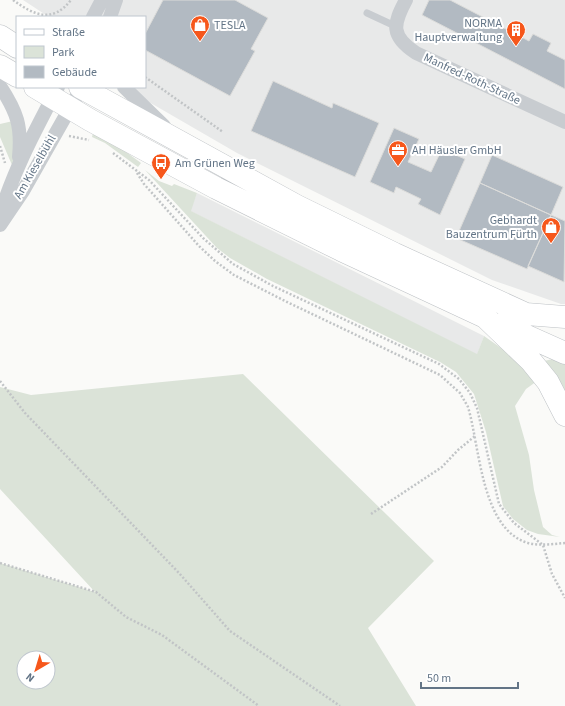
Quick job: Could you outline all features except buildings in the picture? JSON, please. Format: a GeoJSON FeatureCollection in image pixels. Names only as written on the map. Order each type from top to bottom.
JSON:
{"type":"FeatureCollection","features":[{"type":"Feature","properties":{"kind":"main road"},"geometry":{"type":"LineString","coordinates":[[0,36],[16,46]]}},
{"type":"Feature","properties":{"kind":"main road"},"geometry":{"type":"LineString","coordinates":[[0,66],[16,75]]}},
{"type":"Feature","properties":{"kind":"main road"},"geometry":{"type":"LineString","coordinates":[[83,88],[297,206],[565,332]]}},
{"type":"Feature","properties":{"kind":"main road"},"geometry":{"type":"LineString","coordinates":[[54,95],[216,188],[341,250],[565,353]]}},
{"type":"Feature","properties":{"kind":"main road"},"geometry":{"type":"LineString","coordinates":[[526,314],[565,317]]}},
{"type":"Feature","properties":{"kind":"main road"},"geometry":{"type":"LineString","coordinates":[[485,317],[531,361],[548,382],[565,415]]}},
{"type":"Feature","properties":{"kind":"street"},"geometry":{"type":"LineString","coordinates":[[94,16],[102,0]]}},
{"type":"Feature","properties":{"kind":"street"},"geometry":{"type":"LineString","coordinates":[[110,16],[116,0]]}},
{"type":"Feature","properties":{"kind":"street"},"geometry":{"type":"LineString","coordinates":[[395,26],[406,0]]}},
{"type":"Feature","properties":{"kind":"street","name":"Manfred-Roth-Straße"},"geometry":{"type":"LineString","coordinates":[[395,26],[398,37],[405,46],[416,53],[565,122]]}},
{"type":"Feature","properties":{"kind":"street"},"geometry":{"type":"LineString","coordinates":[[0,86],[16,112],[20,132],[19,166]]}},
{"type":"Feature","properties":{"kind":"street"},"geometry":{"type":"LineString","coordinates":[[54,95],[78,88]]}},
{"type":"Feature","properties":{"kind":"street"},"geometry":{"type":"LineString","coordinates":[[125,88],[184,144]]}},
{"type":"Feature","properties":{"kind":"street","name":"Am Kieselbühl"},"geometry":{"type":"LineString","coordinates":[[0,216],[19,166],[54,95]]}},
{"type":"Feature","properties":{"kind":"street","name":"Am Kieselbühl"},"geometry":{"type":"LineString","coordinates":[[0,225],[23,191],[54,95]]}},
{"type":"Feature","properties":{"kind":"lane"},"geometry":{"type":"LineString","coordinates":[[367,14],[395,26]]}},
{"type":"Feature","properties":{"kind":"path"},"geometry":{"type":"LineString","coordinates":[[14,0],[28,10],[43,16]]}},
{"type":"Feature","properties":{"kind":"path"},"geometry":{"type":"LineString","coordinates":[[48,16],[67,5],[71,0]]}},
{"type":"Feature","properties":{"kind":"path"},"geometry":{"type":"LineString","coordinates":[[146,78],[223,132]]}},
{"type":"Feature","properties":{"kind":"path"},"geometry":{"type":"LineString","coordinates":[[65,135],[95,142]]}},
{"type":"Feature","properties":{"kind":"path"},"geometry":{"type":"LineString","coordinates":[[108,149],[149,180],[204,238],[233,264],[273,286],[439,364],[459,379],[470,393],[477,408],[500,504],[514,523],[543,545],[552,574],[565,598]]}},
{"type":"Feature","properties":{"kind":"path"},"geometry":{"type":"LineString","coordinates":[[137,172],[144,184],[199,246],[215,261],[234,274],[287,302],[430,369],[446,379],[460,393],[468,407],[488,499],[494,514],[503,526],[517,537],[528,543],[543,545],[565,543]]}},
{"type":"Feature","properties":{"kind":"path"},"geometry":{"type":"LineString","coordinates":[[0,381],[24,413],[179,573],[230,630],[340,706]]}},
{"type":"Feature","properties":{"kind":"path"},"geometry":{"type":"LineString","coordinates":[[371,514],[442,467],[458,450],[475,436]]}},
{"type":"Feature","properties":{"kind":"path"},"geometry":{"type":"LineString","coordinates":[[0,563],[96,592],[126,617],[162,635],[259,706]]}},
{"type":"Feature","properties":{"kind":"shaded area"},"geometry":{"type":"Polygon","coordinates":[[[23,0],[565,0],[565,304],[561,304],[492,280],[237,153],[125,88],[146,88],[146,16],[47,16],[23,0]]]}},
{"type":"Feature","properties":{"kind":"shaded area"},"geometry":{"type":"Polygon","coordinates":[[[197,193],[484,336],[477,355],[190,211],[197,193]]]}},
{"type":"Feature","properties":{"kind":"green space"},"geometry":{"type":"Polygon","coordinates":[[[13,121],[16,155],[12,165],[0,137],[0,124],[13,121]]]}},
{"type":"Feature","properties":{"kind":"green space"},"geometry":{"type":"Polygon","coordinates":[[[93,133],[118,146],[141,163],[138,167],[105,143],[92,137],[93,133]]]}},
{"type":"Feature","properties":{"kind":"green space"},"geometry":{"type":"Polygon","coordinates":[[[145,170],[159,181],[172,186],[174,184],[197,193],[191,211],[477,354],[484,336],[514,357],[537,381],[526,389],[515,406],[529,455],[534,490],[543,527],[552,535],[560,537],[538,534],[527,530],[513,519],[503,506],[486,432],[474,394],[456,372],[440,362],[267,279],[230,258],[217,248],[145,170]]]}},
{"type":"Feature","properties":{"kind":"green space"},"geometry":{"type":"Polygon","coordinates":[[[553,359],[565,364],[565,403],[544,361],[553,359]]]}},
{"type":"Feature","properties":{"kind":"green space"},"geometry":{"type":"Polygon","coordinates":[[[243,374],[434,561],[368,628],[416,706],[0,706],[0,563],[95,592],[0,489],[0,387],[31,395],[243,374]]]}},
{"type":"Feature","properties":{"kind":"place","name":"TESLA"},"geometry":{"type":"Point","coordinates":[200,42]}},
{"type":"Feature","properties":{"kind":"place","name":"NORMA Hauptverwaltung"},"geometry":{"type":"Point","coordinates":[516,47]}},
{"type":"Feature","properties":{"kind":"place","name":"AH Häusler GmbH"},"geometry":{"type":"Point","coordinates":[398,167]}},
{"type":"Feature","properties":{"kind":"place","name":"Am Grünen Weg"},"geometry":{"type":"Point","coordinates":[161,180]}},
{"type":"Feature","properties":{"kind":"place","name":"Gebhardt Bauzentrum Fürth"},"geometry":{"type":"Point","coordinates":[551,244]}}]}
